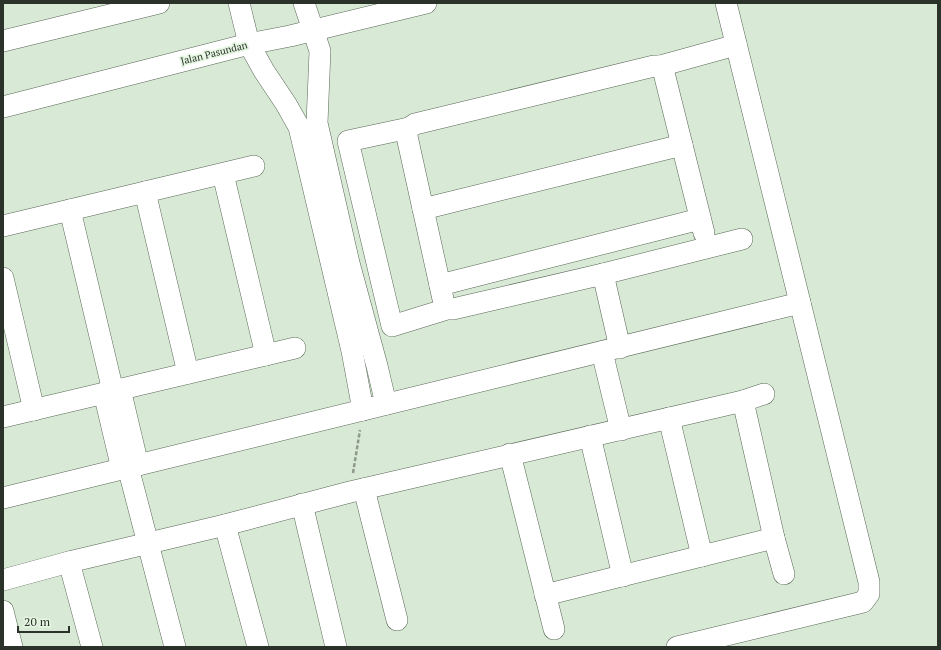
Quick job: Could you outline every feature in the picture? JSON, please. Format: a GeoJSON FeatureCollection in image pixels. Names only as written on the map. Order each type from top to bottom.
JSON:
{"type":"FeatureCollection","features":[{"type":"Feature","properties":{"kind":"street"},"geometry":{"type":"LineString","coordinates":[[3,41],[159,3]]}},
{"type":"Feature","properties":{"kind":"street"},"geometry":{"type":"LineString","coordinates":[[238,3],[249,44],[299,127],[352,351],[363,410]]}},
{"type":"Feature","properties":{"kind":"street"},"geometry":{"type":"LineString","coordinates":[[304,3],[320,52],[317,123],[349,263],[386,404]]}},
{"type":"Feature","properties":{"kind":"street","name":"Jalan Pasundan"},"geometry":{"type":"LineString","coordinates":[[3,108],[249,44],[426,3]]}},
{"type":"Feature","properties":{"kind":"street"},"geometry":{"type":"LineString","coordinates":[[689,646],[863,602],[869,594],[869,582],[726,3]]}},
{"type":"Feature","properties":{"kind":"street"},"geometry":{"type":"LineString","coordinates":[[736,45],[660,66],[654,66],[415,124],[409,128],[348,142],[392,326],[447,309],[453,309],[603,274],[742,238]]}},
{"type":"Feature","properties":{"kind":"street"},"geometry":{"type":"LineString","coordinates":[[660,66],[664,74],[707,247]]}},
{"type":"Feature","properties":{"kind":"street"},"geometry":{"type":"LineString","coordinates":[[409,128],[406,132],[444,304],[447,309]]}},
{"type":"Feature","properties":{"kind":"street"},"geometry":{"type":"LineString","coordinates":[[423,209],[682,145]]}},
{"type":"Feature","properties":{"kind":"street"},"geometry":{"type":"LineString","coordinates":[[3,226],[254,166]]}},
{"type":"Feature","properties":{"kind":"street"},"geometry":{"type":"LineString","coordinates":[[223,174],[266,355]]}},
{"type":"Feature","properties":{"kind":"street"},"geometry":{"type":"LineString","coordinates":[[144,192],[188,373]]}},
{"type":"Feature","properties":{"kind":"street"},"geometry":{"type":"LineString","coordinates":[[70,210],[129,467],[175,647]]}},
{"type":"Feature","properties":{"kind":"street"},"geometry":{"type":"LineString","coordinates":[[440,285],[700,219]]}},
{"type":"Feature","properties":{"kind":"street"},"geometry":{"type":"LineString","coordinates":[[603,274],[621,430]]}},
{"type":"Feature","properties":{"kind":"street"},"geometry":{"type":"LineString","coordinates":[[3,278],[34,410]]}},
{"type":"Feature","properties":{"kind":"street"},"geometry":{"type":"LineString","coordinates":[[3,498],[800,303]]}},
{"type":"Feature","properties":{"kind":"street"},"geometry":{"type":"LineString","coordinates":[[3,417],[295,348]]}},
{"type":"Feature","properties":{"kind":"street"},"geometry":{"type":"LineString","coordinates":[[3,580],[69,562],[225,525],[302,504],[510,454],[621,430],[743,401],[764,394]]}},
{"type":"Feature","properties":{"kind":"street"},"geometry":{"type":"LineString","coordinates":[[743,401],[774,538],[784,574]]}},
{"type":"Feature","properties":{"kind":"street"},"geometry":{"type":"LineString","coordinates":[[669,418],[702,556]]}},
{"type":"Feature","properties":{"kind":"street"},"geometry":{"type":"LineString","coordinates":[[590,436],[623,576]]}},
{"type":"Feature","properties":{"kind":"street"},"geometry":{"type":"LineString","coordinates":[[510,454],[554,629]]}},
{"type":"Feature","properties":{"kind":"street"},"geometry":{"type":"LineString","coordinates":[[357,491],[397,620]]}},
{"type":"Feature","properties":{"kind":"street"},"geometry":{"type":"LineString","coordinates":[[302,504],[336,647]]}},
{"type":"Feature","properties":{"kind":"street"},"geometry":{"type":"LineString","coordinates":[[225,525],[258,647]]}},
{"type":"Feature","properties":{"kind":"street"},"geometry":{"type":"LineString","coordinates":[[545,595],[774,538]]}},
{"type":"Feature","properties":{"kind":"street"},"geometry":{"type":"LineString","coordinates":[[69,562],[92,647]]}},
{"type":"Feature","properties":{"kind":"street"},"geometry":{"type":"LineString","coordinates":[[3,611],[12,647]]}},
{"type":"Feature","properties":{"kind":"path"},"geometry":{"type":"LineString","coordinates":[[357,491],[363,410]]}}]}
